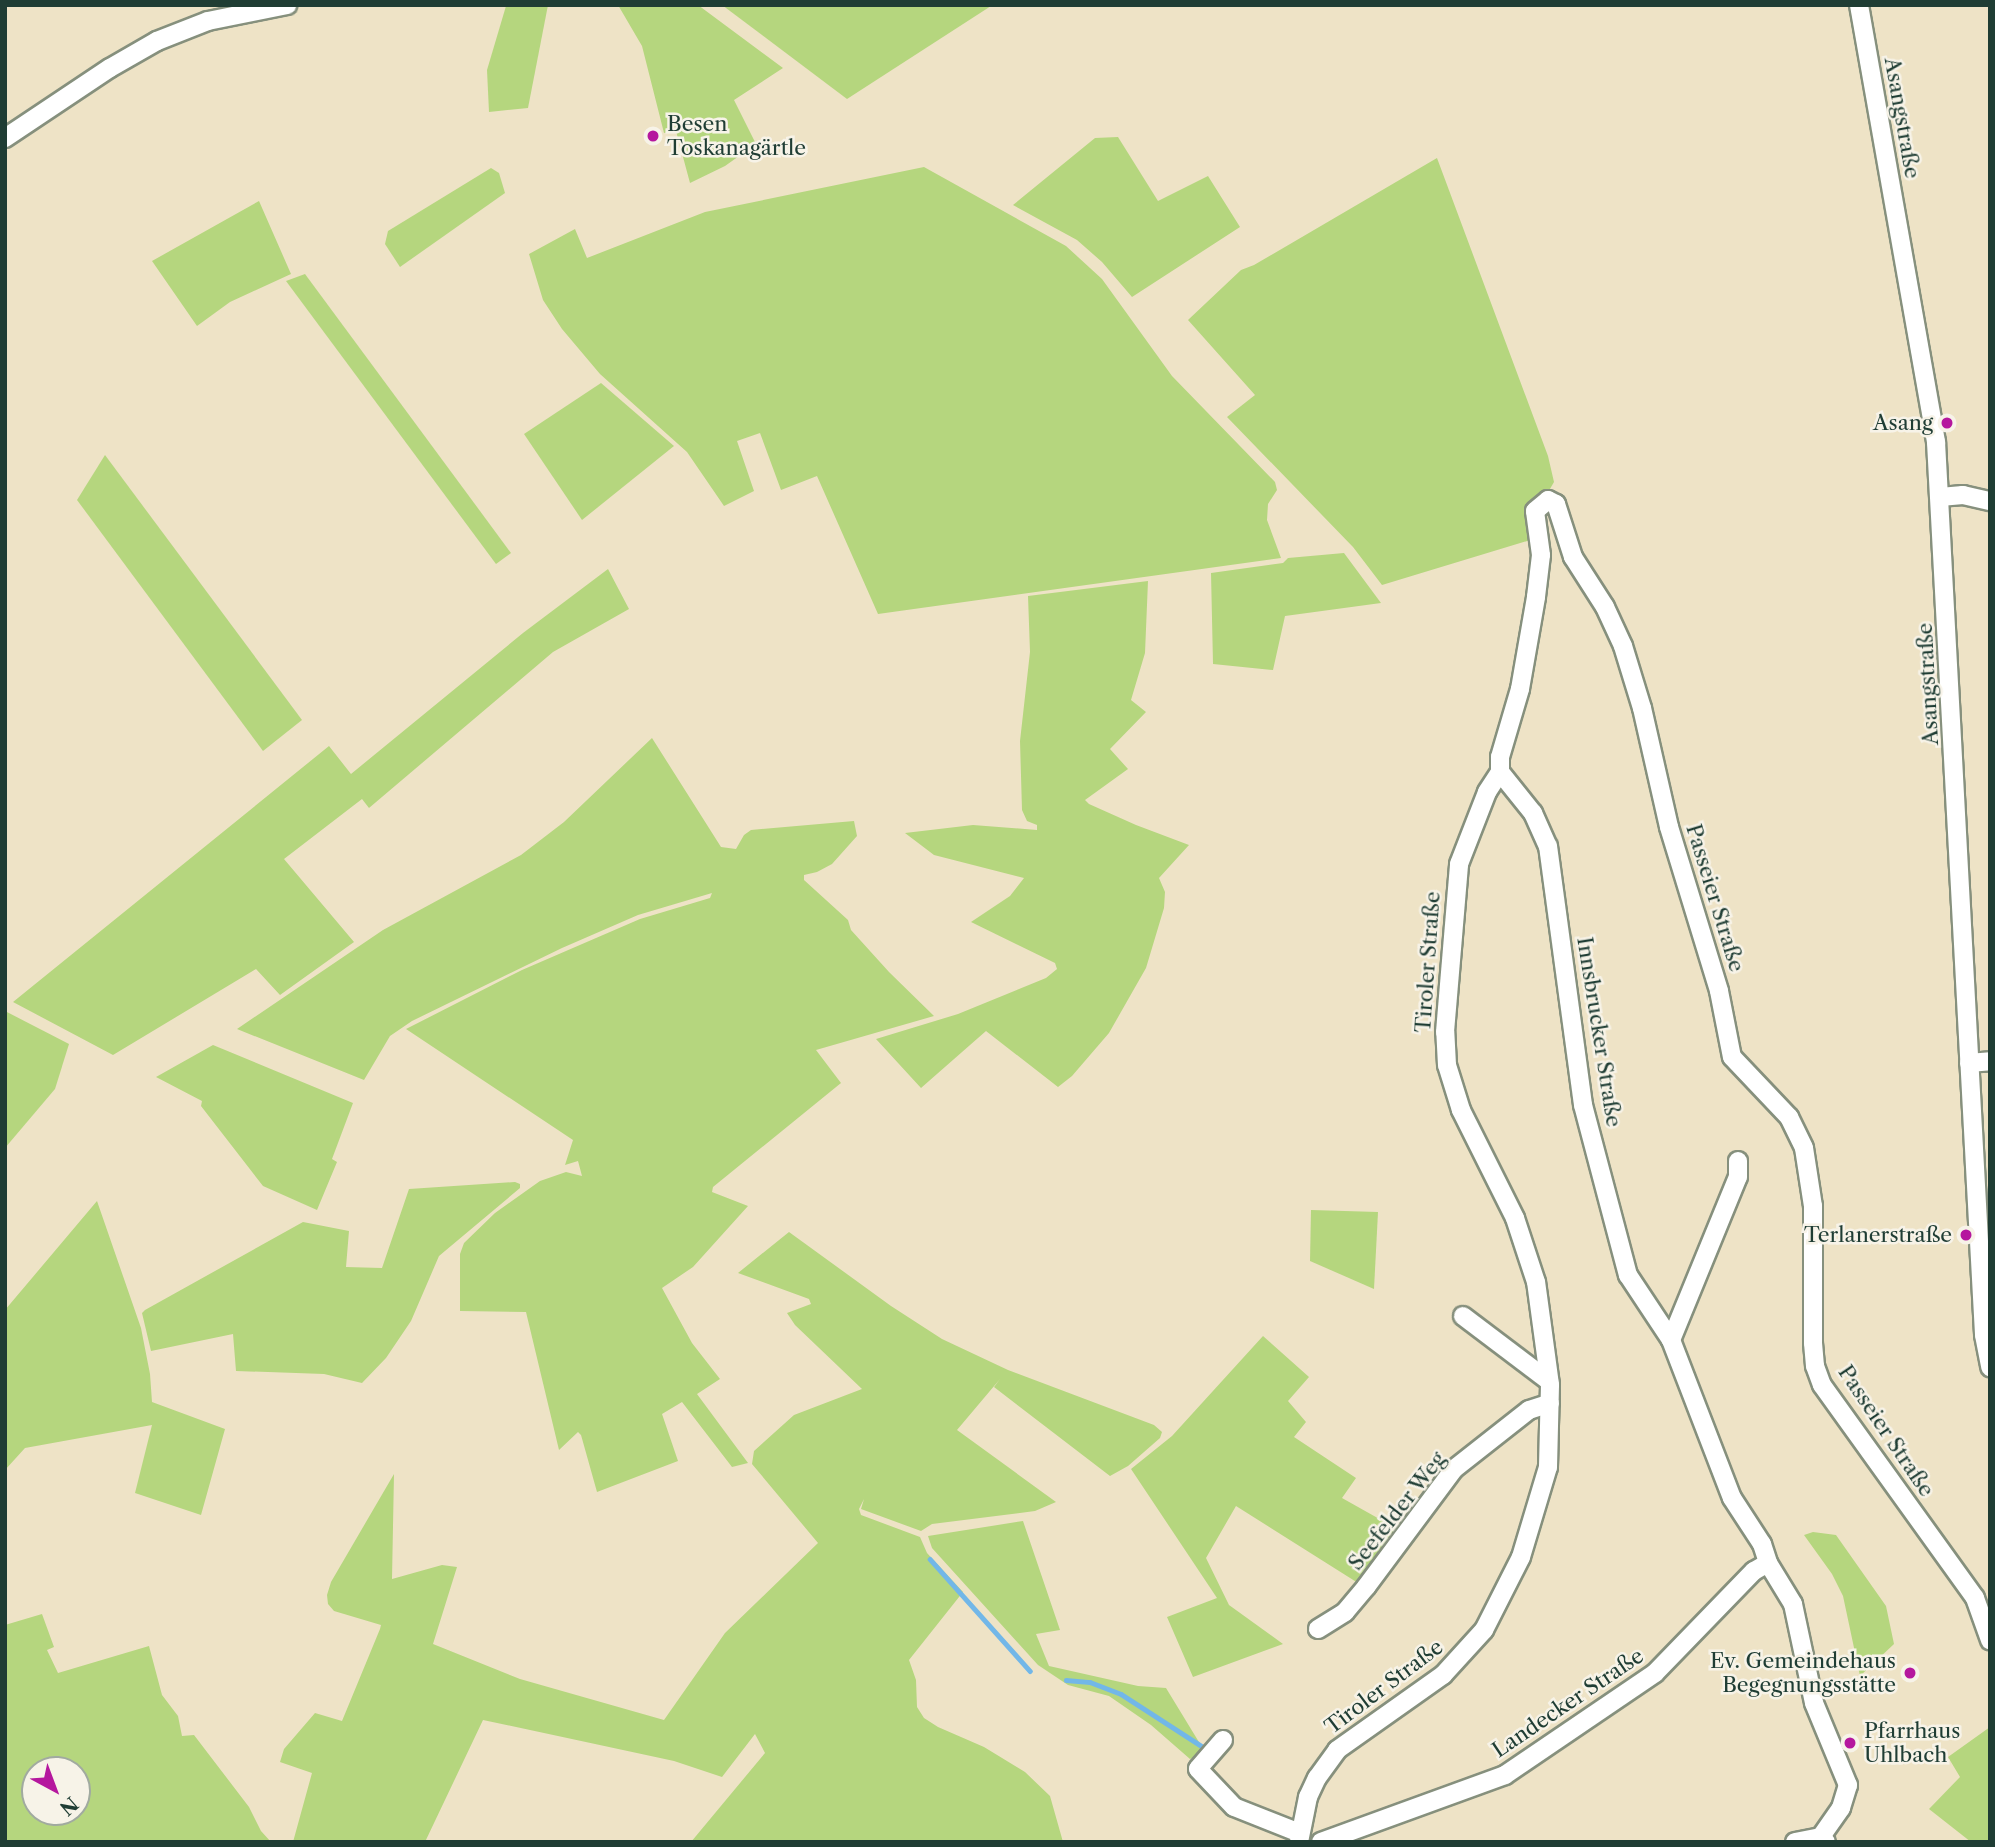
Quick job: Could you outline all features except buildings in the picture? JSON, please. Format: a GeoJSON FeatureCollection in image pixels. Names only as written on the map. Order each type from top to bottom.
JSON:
{"type":"FeatureCollection","features":[{"type":"Feature","properties":{"kind":"street"},"geometry":{"type":"LineString","coordinates":[[5,138],[110,68],[157,41],[208,21],[287,5]]}},
{"type":"Feature","properties":{"kind":"street","name":"Asangstraße"},"geometry":{"type":"LineString","coordinates":[[1859,5],[1931,405],[1940,498],[1984,1335],[1990,1367]]}},
{"type":"Feature","properties":{"kind":"street"},"geometry":{"type":"LineString","coordinates":[[1940,498],[1963,495],[1990,501]]}},
{"type":"Feature","properties":{"kind":"street","name":"Passeier Straße"},"geometry":{"type":"LineString","coordinates":[[1459,864],[1489,788],[1500,772],[1500,757],[1520,689],[1536,597],[1541,555],[1535,511],[1543,502],[1550,500],[1556,504],[1573,557],[1602,603],[1623,646],[1642,708],[1669,827],[1719,991],[1732,1058],[1789,1117],[1804,1148],[1813,1206],[1815,1366],[1822,1385],[1975,1598],[1990,1640]]}},
{"type":"Feature","properties":{"kind":"street","name":"Innsbrucker Straße"},"geometry":{"type":"LineString","coordinates":[[1500,772],[1533,813],[1548,846],[1583,1105],[1628,1275],[1671,1340],[1732,1497],[1762,1544],[1768,1563],[1793,1604],[1814,1703],[1849,1785],[1841,1808],[1824,1839]]}},
{"type":"Feature","properties":{"kind":"street","name":"Tiroler Straße"},"geometry":{"type":"LineString","coordinates":[[1223,1740],[1198,1769],[1234,1807],[1299,1837],[1317,1779],[1337,1750],[1443,1675],[1470,1648],[1494,1613],[1521,1557],[1542,1494],[1549,1456],[1549,1381],[1542,1312],[1531,1261],[1515,1218],[1461,1110],[1447,1065],[1446,996],[1459,864]]}},
{"type":"Feature","properties":{"kind":"street"},"geometry":{"type":"LineString","coordinates":[[1969,1063],[1990,1061]]}},
{"type":"Feature","properties":{"kind":"street"},"geometry":{"type":"LineString","coordinates":[[1671,1340],[1738,1177],[1738,1161]]}},
{"type":"Feature","properties":{"kind":"street"},"geometry":{"type":"LineString","coordinates":[[1462,1316],[1549,1381]]}},
{"type":"Feature","properties":{"kind":"street","name":"Seefelder Weg"},"geometry":{"type":"LineString","coordinates":[[1318,1629],[1345,1612],[1454,1469],[1529,1410],[1550,1403]]}},
{"type":"Feature","properties":{"kind":"street","name":"Landecker Straße"},"geometry":{"type":"LineString","coordinates":[[1321,1842],[1506,1775],[1655,1673],[1754,1571],[1768,1563]]}},
{"type":"Feature","properties":{"kind":"street"},"geometry":{"type":"LineString","coordinates":[[1795,1842],[1824,1839]]}},
{"type":"Feature","properties":{"kind":"green space"},"geometry":{"type":"Polygon","coordinates":[[[548,5],[528,108],[489,112],[487,70],[506,6],[548,5]]]}},
{"type":"Feature","properties":{"kind":"green space"},"geometry":{"type":"Polygon","coordinates":[[[618,5],[698,5],[783,68],[734,100],[756,144],[725,166],[690,183],[676,131],[664,133],[642,46],[618,5]]]}},
{"type":"Feature","properties":{"kind":"green space"},"geometry":{"type":"Polygon","coordinates":[[[722,5],[991,5],[991,6],[847,99],[722,5]]]}},
{"type":"Feature","properties":{"kind":"green space"},"geometry":{"type":"Polygon","coordinates":[[[1118,137],[1158,201],[1208,176],[1240,227],[1132,297],[1102,262],[1077,240],[1013,205],[1095,138],[1118,137]]]}},
{"type":"Feature","properties":{"kind":"green space"},"geometry":{"type":"Polygon","coordinates":[[[1437,158],[1548,456],[1554,482],[1547,494],[1537,538],[1382,585],[1353,547],[1227,417],[1255,395],[1188,320],[1241,270],[1254,265],[1437,158]]]}},
{"type":"Feature","properties":{"kind":"green space"},"geometry":{"type":"Polygon","coordinates":[[[924,167],[1066,246],[1102,279],[1172,376],[1275,482],[1277,490],[1268,504],[1267,520],[1281,558],[878,614],[817,476],[781,490],[760,433],[737,441],[754,491],[724,506],[687,452],[600,374],[562,329],[543,300],[529,254],[575,229],[587,258],[705,212],[924,167]]]}},
{"type":"Feature","properties":{"kind":"green space"},"geometry":{"type":"Polygon","coordinates":[[[491,168],[499,173],[505,193],[400,267],[385,244],[388,231],[491,168]]]}},
{"type":"Feature","properties":{"kind":"green space"},"geometry":{"type":"Polygon","coordinates":[[[259,201],[291,274],[230,302],[197,326],[152,261],[259,201]]]}},
{"type":"Feature","properties":{"kind":"green space"},"geometry":{"type":"Polygon","coordinates":[[[305,274],[511,553],[496,564],[286,281],[305,274]]]}},
{"type":"Feature","properties":{"kind":"green space"},"geometry":{"type":"Polygon","coordinates":[[[601,383],[674,446],[582,520],[524,434],[601,383]]]}},
{"type":"Feature","properties":{"kind":"green space"},"geometry":{"type":"Polygon","coordinates":[[[105,455],[302,720],[263,751],[77,500],[105,455]]]}},
{"type":"Feature","properties":{"kind":"green space"},"geometry":{"type":"Polygon","coordinates":[[[1344,553],[1381,603],[1285,616],[1273,670],[1213,664],[1211,573],[1283,563],[1288,558],[1344,553]]]}},
{"type":"Feature","properties":{"kind":"green space"},"geometry":{"type":"Polygon","coordinates":[[[608,569],[629,609],[553,652],[369,808],[362,799],[284,859],[354,942],[280,995],[256,969],[113,1055],[13,1002],[329,746],[351,774],[523,633],[608,569]]]}},
{"type":"Feature","properties":{"kind":"green space"},"geometry":{"type":"Polygon","coordinates":[[[1148,581],[1145,653],[1131,700],[1146,712],[1110,749],[1128,769],[1085,800],[1136,825],[1189,845],[1159,878],[1165,892],[1164,908],[1146,968],[1109,1033],[1072,1076],[1058,1087],[986,1031],[921,1088],[876,1039],[958,1014],[1046,978],[1057,969],[1055,963],[971,922],[1010,896],[1024,878],[934,855],[905,833],[973,825],[1037,830],[1037,825],[1027,821],[1022,810],[1020,741],[1030,652],[1028,596],[1148,581]]]}},
{"type":"Feature","properties":{"kind":"green space"},"geometry":{"type":"Polygon","coordinates":[[[652,738],[721,847],[736,849],[744,835],[751,830],[854,821],[857,836],[832,864],[804,875],[804,880],[848,920],[851,930],[934,1016],[816,1050],[841,1083],[713,1187],[712,1192],[748,1206],[693,1267],[662,1288],[692,1343],[720,1379],[697,1394],[748,1463],[732,1467],[682,1402],[662,1414],[678,1461],[597,1492],[581,1435],[578,1432],[559,1450],[526,1312],[460,1311],[460,1254],[464,1243],[495,1213],[540,1181],[566,1172],[582,1176],[578,1161],[565,1165],[573,1140],[406,1029],[522,970],[640,919],[710,898],[712,893],[638,915],[562,948],[412,1021],[390,1036],[364,1080],[237,1029],[383,930],[521,855],[564,822],[652,738]]]}},
{"type":"Feature","properties":{"kind":"green space"},"geometry":{"type":"Polygon","coordinates":[[[5,1011],[69,1044],[55,1089],[5,1148],[5,1011]]]}},
{"type":"Feature","properties":{"kind":"green space"},"geometry":{"type":"Polygon","coordinates":[[[213,1045],[353,1103],[332,1159],[337,1162],[317,1210],[263,1186],[201,1106],[202,1101],[156,1077],[213,1045]]]}},
{"type":"Feature","properties":{"kind":"green space"},"geometry":{"type":"Polygon","coordinates":[[[515,1182],[520,1184],[520,1188],[439,1256],[411,1321],[386,1358],[362,1383],[324,1374],[236,1371],[233,1334],[151,1351],[142,1313],[145,1310],[303,1222],[349,1231],[346,1267],[382,1268],[409,1189],[515,1182]]]}},
{"type":"Feature","properties":{"kind":"green space"},"geometry":{"type":"Polygon","coordinates":[[[97,1201],[141,1328],[150,1374],[152,1402],[225,1429],[201,1515],[135,1493],[152,1425],[25,1448],[5,1470],[5,1310],[97,1201]]]}},
{"type":"Feature","properties":{"kind":"green space"},"geometry":{"type":"Polygon","coordinates":[[[1311,1210],[1378,1212],[1374,1289],[1310,1261],[1311,1210]]]}},
{"type":"Feature","properties":{"kind":"green space"},"geometry":{"type":"Polygon","coordinates":[[[789,1232],[891,1306],[942,1339],[1008,1370],[1154,1425],[1162,1432],[1160,1438],[1128,1466],[1110,1476],[994,1387],[1000,1379],[957,1430],[1056,1502],[1035,1511],[932,1524],[921,1531],[861,1509],[864,1499],[859,1509],[861,1515],[920,1537],[927,1553],[963,1592],[909,1660],[916,1680],[917,1707],[924,1718],[938,1727],[984,1747],[1025,1772],[1050,1796],[1063,1842],[691,1842],[765,1753],[755,1734],[722,1777],[674,1761],[483,1720],[425,1842],[293,1842],[312,1773],[280,1762],[284,1749],[315,1713],[342,1721],[380,1629],[381,1625],[334,1611],[328,1604],[327,1595],[331,1582],[394,1474],[392,1579],[442,1565],[457,1567],[433,1644],[520,1679],[664,1720],[725,1633],[818,1543],[752,1464],[754,1451],[794,1415],[862,1389],[795,1325],[787,1313],[811,1304],[809,1299],[738,1273],[789,1232]]]}},
{"type":"Feature","properties":{"kind":"green space"},"geometry":{"type":"Polygon","coordinates":[[[1263,1336],[1309,1377],[1288,1401],[1306,1422],[1294,1437],[1356,1478],[1342,1498],[1399,1530],[1358,1583],[1236,1506],[1206,1558],[1229,1605],[1283,1644],[1193,1677],[1167,1617],[1217,1598],[1131,1469],[1172,1436],[1263,1336]]]}},
{"type":"Feature","properties":{"kind":"green space"},"geometry":{"type":"Polygon","coordinates":[[[1023,1521],[1060,1630],[1036,1634],[1049,1666],[1138,1686],[1166,1688],[1205,1752],[1190,1759],[1151,1725],[1109,1696],[1068,1685],[1038,1665],[932,1548],[928,1536],[1023,1521]]]}},
{"type":"Feature","properties":{"kind":"green space"},"geometry":{"type":"Polygon","coordinates":[[[1813,1532],[1836,1535],[1886,1606],[1894,1644],[1860,1676],[1843,1596],[1832,1574],[1804,1535],[1813,1532]]]}},
{"type":"Feature","properties":{"kind":"green space"},"geometry":{"type":"Polygon","coordinates":[[[42,1614],[54,1647],[47,1650],[58,1673],[149,1646],[162,1695],[178,1716],[182,1736],[194,1735],[249,1807],[261,1831],[271,1842],[5,1842],[5,1625],[42,1614]]]}},
{"type":"Feature","properties":{"kind":"green space"},"geometry":{"type":"Polygon","coordinates":[[[1990,1727],[1990,1842],[1971,1842],[1929,1809],[1960,1777],[1948,1757],[1990,1727]]]}},
{"type":"Feature","properties":{"kind":"waterway"},"geometry":{"type":"LineString","coordinates":[[930,1559],[1030,1671]]}},
{"type":"Feature","properties":{"kind":"waterway"},"geometry":{"type":"LineString","coordinates":[[1066,1680],[1090,1682],[1121,1694],[1208,1750]]}},
{"type":"Feature","properties":{"kind":"place","name":"Besen Toskanagärtle"},"geometry":{"type":"Point","coordinates":[653,136]}},
{"type":"Feature","properties":{"kind":"place","name":"Asang"},"geometry":{"type":"Point","coordinates":[1947,423]}},
{"type":"Feature","properties":{"kind":"place","name":"Terlanerstraße"},"geometry":{"type":"Point","coordinates":[1966,1235]}},
{"type":"Feature","properties":{"kind":"place","name":"Ev. Gemeindehaus Begegnungsstätte"},"geometry":{"type":"Point","coordinates":[1910,1673]}},
{"type":"Feature","properties":{"kind":"place","name":"Pfarrhaus Uhlbach"},"geometry":{"type":"Point","coordinates":[1850,1743]}}]}
